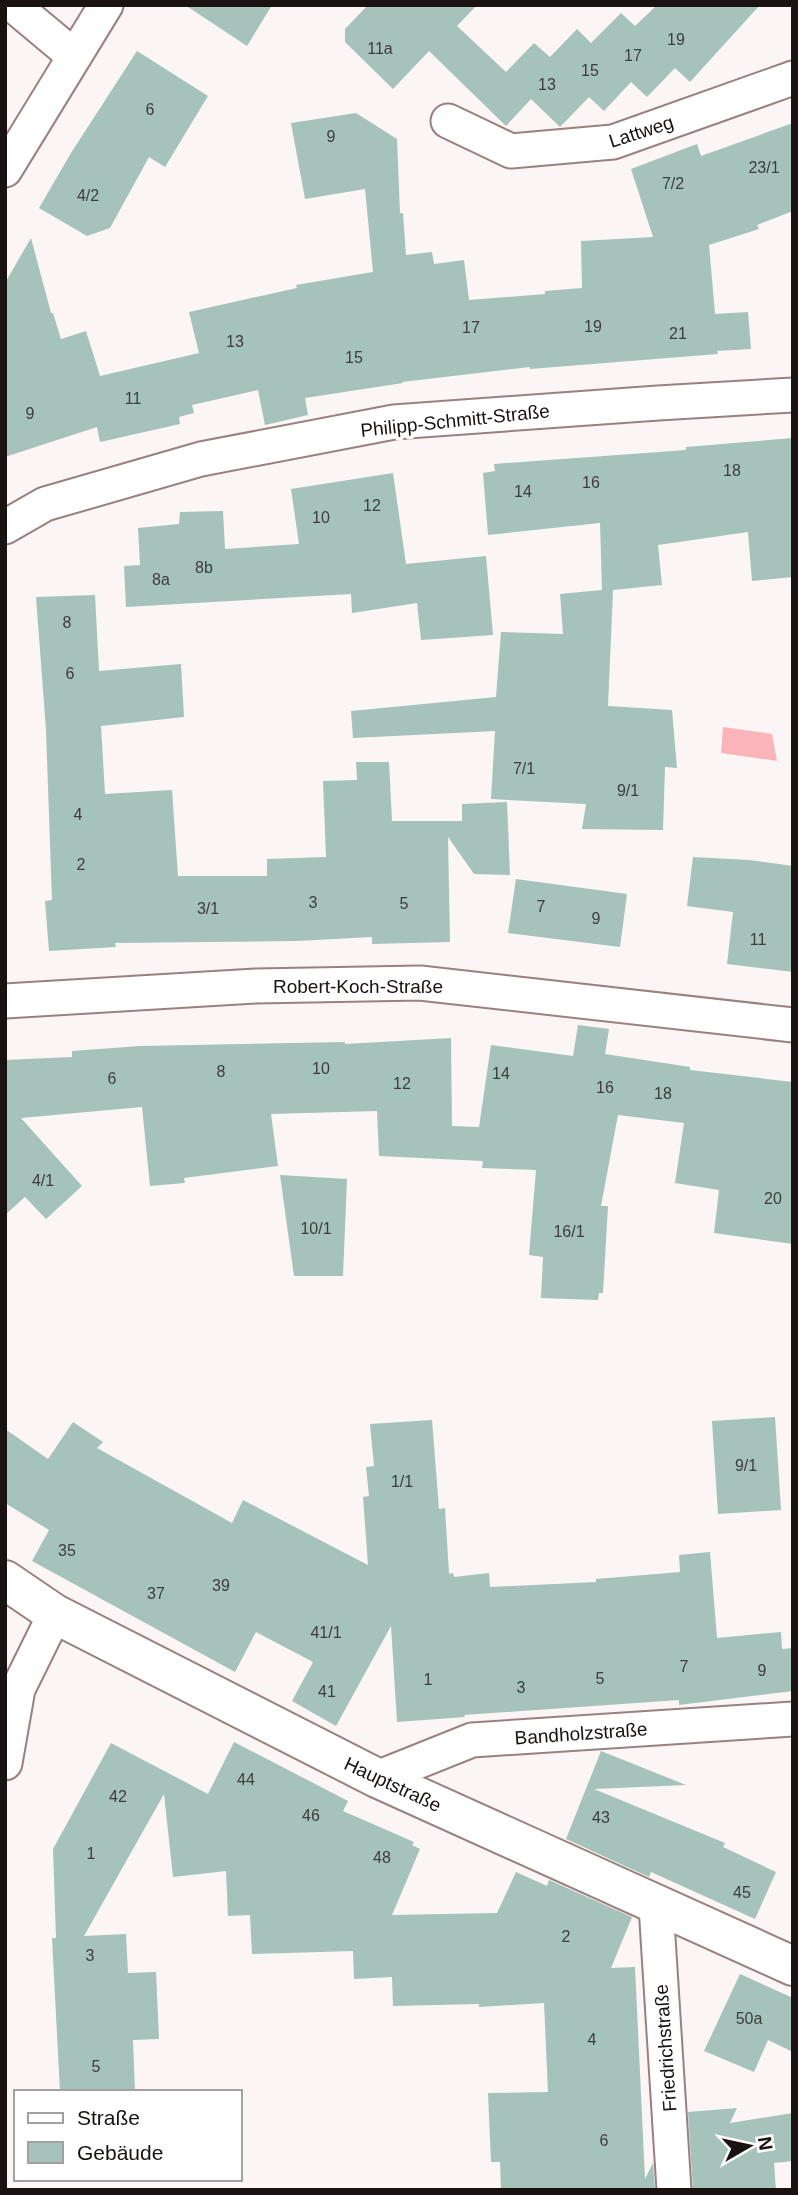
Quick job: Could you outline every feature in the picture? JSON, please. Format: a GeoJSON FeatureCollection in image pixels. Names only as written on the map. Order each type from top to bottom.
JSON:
{"type":"FeatureCollection","features":[{"type":"Feature","properties":{"kind":"street"},"geometry":{"type":"LineString","coordinates":[[13,5],[74,56]]}},
{"type":"Feature","properties":{"kind":"street"},"geometry":{"type":"LineString","coordinates":[[5,170],[106,5]]}},
{"type":"Feature","properties":{"kind":"street","name":"Lattweg"},"geometry":{"type":"LineString","coordinates":[[447,121],[511,151],[613,142],[793,78]]}},
{"type":"Feature","properties":{"kind":"street","name":"Philipp-Schmitt-Straße"},"geometry":{"type":"LineString","coordinates":[[5,527],[45,504],[201,459],[394,422],[793,396]]}},
{"type":"Feature","properties":{"kind":"street","name":"Robert-Koch-Straße"},"geometry":{"type":"LineString","coordinates":[[5,1001],[256,986],[420,983],[793,1025]]}},
{"type":"Feature","properties":{"kind":"street","name":"Hauptstraße"},"geometry":{"type":"LineString","coordinates":[[5,1580],[55,1614],[377,1778],[793,1966]]}},
{"type":"Feature","properties":{"kind":"street"},"geometry":{"type":"LineString","coordinates":[[5,1763],[18,1689],[55,1614]]}},
{"type":"Feature","properties":{"kind":"street","name":"Bandholzstraße"},"geometry":{"type":"LineString","coordinates":[[377,1778],[472,1740],[793,1718]]}},
{"type":"Feature","properties":{"kind":"street","name":"Friedrichstraße"},"geometry":{"type":"LineString","coordinates":[[656,1906],[674,2190]]}},
{"type":"Feature","properties":{"kind":"shaded area"},"geometry":{"type":"Polygon","coordinates":[[[723,727],[772,734],[777,761],[721,753],[723,727]]]}},
{"type":"Feature","properties":{"kind":"building"},"geometry":{"type":"Polygon","coordinates":[[[185,5],[272,5],[247,46],[185,5]]]}},
{"type":"Feature","properties":{"kind":"building"},"geometry":{"type":"Polygon","coordinates":[[[368,5],[477,5],[457,26],[506,72],[534,43],[550,57],[577,29],[591,43],[621,13],[635,26],[657,5],[760,5],[690,82],[675,68],[647,97],[631,82],[604,111],[589,97],[560,127],[531,99],[506,126],[429,51],[393,89],[345,42],[345,29],[368,5]]]}},
{"type":"Feature","properties":{"kind":"building"},"geometry":{"type":"Polygon","coordinates":[[[137,51],[208,96],[165,167],[149,157],[110,228],[87,236],[39,208],[137,51]]]}},
{"type":"Feature","properties":{"kind":"building"},"geometry":{"type":"Polygon","coordinates":[[[356,113],[397,139],[400,213],[403,213],[406,255],[432,252],[434,264],[464,260],[469,300],[582,288],[581,241],[653,237],[631,169],[697,144],[701,156],[793,123],[793,211],[757,225],[759,229],[709,245],[715,314],[748,312],[751,349],[717,351],[718,354],[530,367],[402,382],[305,398],[308,415],[265,425],[258,390],[192,405],[194,413],[179,417],[180,424],[100,442],[97,427],[5,457],[5,283],[31,238],[51,313],[61,339],[86,331],[100,376],[199,353],[189,312],[297,288],[296,285],[373,272],[365,189],[305,199],[291,123],[356,113]]]}},
{"type":"Feature","properties":{"kind":"building"},"geometry":{"type":"Polygon","coordinates":[[[793,438],[793,577],[752,581],[748,532],[658,545],[662,585],[613,590],[608,706],[672,710],[677,768],[665,767],[663,830],[582,829],[586,804],[491,799],[495,731],[353,738],[351,711],[496,697],[501,632],[563,634],[560,594],[602,590],[600,523],[488,535],[483,473],[495,471],[494,464],[686,450],[686,447],[793,438]]]}},
{"type":"Feature","properties":{"kind":"building"},"geometry":{"type":"Polygon","coordinates":[[[393,473],[406,564],[486,556],[493,635],[421,640],[417,603],[352,613],[351,594],[126,607],[124,566],[140,565],[138,528],[179,524],[180,512],[223,511],[225,549],[299,544],[291,489],[393,473]]]}},
{"type":"Feature","properties":{"kind":"building"},"geometry":{"type":"Polygon","coordinates":[[[95,595],[99,671],[181,664],[184,717],[101,726],[105,794],[172,790],[178,876],[267,876],[267,859],[326,857],[323,781],[357,780],[356,762],[389,762],[392,821],[462,821],[462,804],[507,802],[510,875],[474,874],[448,837],[450,942],[372,944],[372,937],[296,941],[115,943],[116,947],[49,951],[45,901],[52,900],[46,730],[36,597],[95,595]]]}},
{"type":"Feature","properties":{"kind":"building"},"geometry":{"type":"Polygon","coordinates":[[[693,857],[793,866],[793,972],[727,964],[733,912],[687,906],[693,857]]]}},
{"type":"Feature","properties":{"kind":"building"},"geometry":{"type":"Polygon","coordinates":[[[516,879],[627,894],[620,947],[508,933],[516,879]]]}},
{"type":"Feature","properties":{"kind":"building"},"geometry":{"type":"Polygon","coordinates":[[[578,1025],[609,1029],[605,1054],[690,1067],[690,1070],[793,1082],[793,1244],[714,1233],[719,1190],[675,1183],[684,1123],[618,1115],[601,1206],[608,1206],[603,1293],[599,1293],[598,1300],[541,1298],[543,1257],[529,1255],[536,1170],[482,1168],[483,1161],[379,1156],[377,1111],[271,1114],[278,1166],[184,1178],[185,1183],[150,1186],[142,1107],[21,1118],[82,1186],[46,1219],[25,1197],[5,1215],[5,1060],[72,1057],[72,1051],[140,1046],[345,1044],[451,1038],[452,1126],[479,1127],[491,1045],[573,1056],[578,1025]]]}},
{"type":"Feature","properties":{"kind":"building"},"geometry":{"type":"Polygon","coordinates":[[[280,1175],[347,1179],[343,1276],[294,1276],[280,1175]]]}},
{"type":"Feature","properties":{"kind":"building"},"geometry":{"type":"Polygon","coordinates":[[[775,1417],[781,1510],[718,1514],[712,1421],[775,1417]]]}},
{"type":"Feature","properties":{"kind":"building"},"geometry":{"type":"Polygon","coordinates":[[[432,1420],[439,1509],[445,1508],[449,1574],[453,1573],[454,1577],[489,1573],[490,1587],[596,1582],[596,1579],[680,1572],[679,1555],[710,1552],[717,1638],[781,1632],[782,1649],[793,1648],[793,1691],[679,1705],[679,1700],[397,1722],[391,1626],[336,1726],[292,1701],[313,1662],[256,1632],[235,1672],[32,1561],[49,1530],[5,1503],[5,1429],[48,1459],[73,1422],[103,1442],[97,1448],[232,1523],[243,1500],[368,1565],[363,1497],[369,1496],[366,1467],[374,1466],[370,1424],[432,1420]]]}},
{"type":"Feature","properties":{"kind":"building"},"geometry":{"type":"Polygon","coordinates":[[[234,1742],[348,1801],[343,1811],[414,1842],[412,1845],[420,1849],[392,1915],[497,1913],[516,1872],[547,1886],[549,1880],[632,1917],[611,1968],[635,1967],[645,2179],[653,2163],[655,2190],[501,2190],[500,2162],[491,2162],[488,2093],[548,2092],[544,2003],[479,2007],[479,2004],[393,2006],[392,1977],[354,1979],[353,1951],[252,1954],[250,1915],[228,1916],[226,1871],[173,1877],[164,1794],[84,1936],[126,1934],[128,1973],[156,1972],[159,2039],[133,2040],[135,2090],[60,2090],[52,1938],[56,1938],[53,1849],[111,1743],[208,1794],[234,1742]]]}},
{"type":"Feature","properties":{"kind":"building"},"geometry":{"type":"Polygon","coordinates":[[[601,1751],[686,1785],[594,1789],[725,1843],[723,1847],[776,1872],[755,1919],[651,1872],[649,1877],[566,1839],[601,1751]]]}},
{"type":"Feature","properties":{"kind":"building"},"geometry":{"type":"Polygon","coordinates":[[[740,1974],[793,1998],[793,2052],[768,2040],[754,2072],[704,2051],[740,1974]]]}},
{"type":"Feature","properties":{"kind":"building"},"geometry":{"type":"Polygon","coordinates":[[[737,2108],[730,2123],[793,2113],[793,2161],[774,2163],[776,2190],[693,2190],[688,2112],[737,2108]]]}}]}
